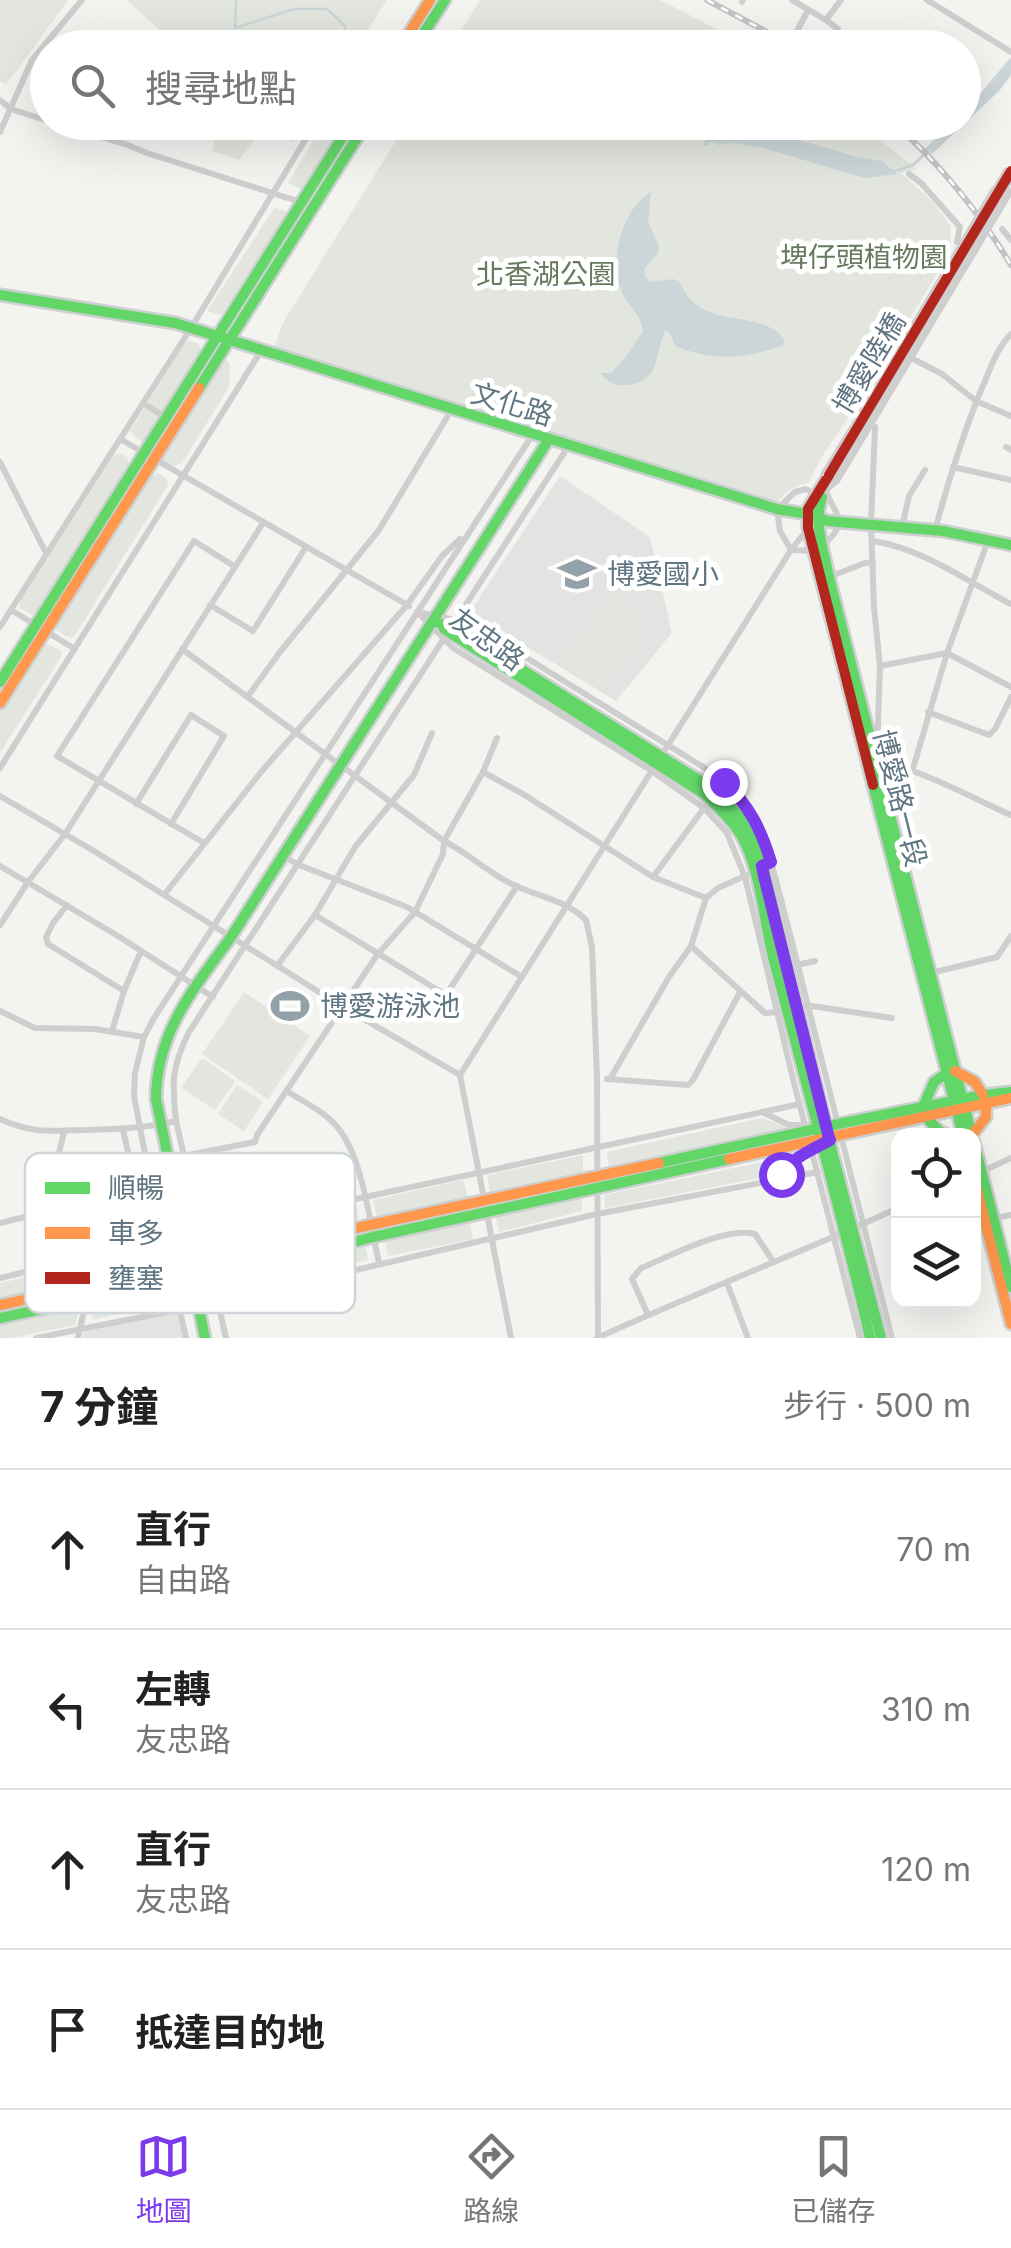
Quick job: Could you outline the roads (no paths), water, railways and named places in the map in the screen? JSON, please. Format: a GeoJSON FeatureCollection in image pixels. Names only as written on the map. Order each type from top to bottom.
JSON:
{"type":"FeatureCollection","features":[{"type":"Feature","properties":{"kind":"street"},"geometry":{"type":"LineString","coordinates":[[57,30],[82,0]]}},
{"type":"Feature","properties":{"kind":"street"},"geometry":{"type":"LineString","coordinates":[[411,30],[430,0]]}},
{"type":"Feature","properties":{"kind":"street"},"geometry":{"type":"LineString","coordinates":[[426,30],[446,0]]}},
{"type":"Feature","properties":{"kind":"street"},"geometry":{"type":"LineString","coordinates":[[826,20],[841,0]]}},
{"type":"Feature","properties":{"kind":"street"},"geometry":{"type":"LineString","coordinates":[[927,0],[976,30]]}},
{"type":"Feature","properties":{"kind":"street"},"geometry":{"type":"LineString","coordinates":[[794,1],[837,30]]}},
{"type":"Feature","properties":{"kind":"street"},"geometry":{"type":"LineString","coordinates":[[798,30],[808,10]]}},
{"type":"Feature","properties":{"kind":"street"},"geometry":{"type":"LineString","coordinates":[[981,33],[1010,51]]}},
{"type":"Feature","properties":{"kind":"street"},"geometry":{"type":"LineString","coordinates":[[0,132],[30,65]]}},
{"type":"Feature","properties":{"kind":"street"},"geometry":{"type":"LineString","coordinates":[[0,100],[11,109],[30,115]]}},
{"type":"Feature","properties":{"kind":"street"},"geometry":{"type":"LineString","coordinates":[[112,140],[308,204]]}},
{"type":"Feature","properties":{"kind":"street"},"geometry":{"type":"LineString","coordinates":[[0,628],[305,140]]}},
{"type":"Feature","properties":{"kind":"street"},"geometry":{"type":"LineString","coordinates":[[0,703],[40,628],[148,456],[229,339],[342,140]]}},
{"type":"Feature","properties":{"kind":"street"},"geometry":{"type":"LineString","coordinates":[[148,456],[165,417],[217,335],[354,140]]}},
{"type":"Feature","properties":{"kind":"street","name":"博愛陸橋"},"geometry":{"type":"LineString","coordinates":[[831,477],[1011,167]]}},
{"type":"Feature","properties":{"kind":"street"},"geometry":{"type":"LineString","coordinates":[[909,174],[922,183],[960,227],[957,242]]}},
{"type":"Feature","properties":{"kind":"street","name":"博愛陸橋"},"geometry":{"type":"LineString","coordinates":[[831,477],[1011,182]]}},
{"type":"Feature","properties":{"kind":"street"},"geometry":{"type":"LineString","coordinates":[[511,1338],[460,1076],[811,520],[821,491],[1011,190]]}},
{"type":"Feature","properties":{"kind":"street"},"geometry":{"type":"LineString","coordinates":[[1002,229],[1011,240]]}},
{"type":"Feature","properties":{"kind":"street","name":"文化路"},"geometry":{"type":"LineString","coordinates":[[0,296],[175,323],[811,520],[935,530],[1011,544]]}},
{"type":"Feature","properties":{"kind":"street"},"geometry":{"type":"LineString","coordinates":[[935,530],[976,401],[1001,344],[1011,334]]}},
{"type":"Feature","properties":{"kind":"street"},"geometry":{"type":"LineString","coordinates":[[0,768],[261,351]]}},
{"type":"Feature","properties":{"kind":"street"},"geometry":{"type":"LineString","coordinates":[[916,360],[942,374],[976,401],[1011,416]]}},
{"type":"Feature","properties":{"kind":"street"},"geometry":{"type":"LineString","coordinates":[[143,404],[165,417]]}},
{"type":"Feature","properties":{"kind":"street"},"geometry":{"type":"LineString","coordinates":[[248,696],[379,530],[452,409]]}},
{"type":"Feature","properties":{"kind":"street"},"geometry":{"type":"LineString","coordinates":[[875,427],[871,524],[880,666],[871,760],[912,772],[1011,815]]}},
{"type":"Feature","properties":{"kind":"street"},"geometry":{"type":"LineString","coordinates":[[146,1153],[134,1096],[135,1073],[144,1037],[154,1018],[532,434]]}},
{"type":"Feature","properties":{"kind":"street"},"geometry":{"type":"LineString","coordinates":[[120,439],[434,621]]}},
{"type":"Feature","properties":{"kind":"street"},"geometry":{"type":"LineString","coordinates":[[167,1153],[154,1082],[160,1050],[196,987],[549,440]]}},
{"type":"Feature","properties":{"kind":"street"},"geometry":{"type":"LineString","coordinates":[[183,1153],[173,1085],[176,1058],[189,1032],[566,444]]}},
{"type":"Feature","properties":{"kind":"street"},"geometry":{"type":"LineString","coordinates":[[0,462],[46,553]]}},
{"type":"Feature","properties":{"kind":"street"},"geometry":{"type":"LineString","coordinates":[[953,467],[1011,480]]}},
{"type":"Feature","properties":{"kind":"street"},"geometry":{"type":"LineString","coordinates":[[902,527],[908,496],[925,470]]}},
{"type":"Feature","properties":{"kind":"street"},"geometry":{"type":"LineString","coordinates":[[791,550],[780,531],[777,509],[795,492],[821,491]]}},
{"type":"Feature","properties":{"kind":"street"},"geometry":{"type":"LineString","coordinates":[[791,550],[819,548],[840,522],[821,491]]}},
{"type":"Feature","properties":{"kind":"street","name":"博愛路一段"},"geometry":{"type":"LineString","coordinates":[[811,520],[962,1128]]}},
{"type":"Feature","properties":{"kind":"street"},"geometry":{"type":"LineString","coordinates":[[0,925],[65,834],[264,523]]}},
{"type":"Feature","properties":{"kind":"street"},"geometry":{"type":"LineString","coordinates":[[164,895],[261,772],[407,605],[442,556],[469,531]]}},
{"type":"Feature","properties":{"kind":"street"},"geometry":{"type":"LineString","coordinates":[[912,772],[947,652],[989,538]]}},
{"type":"Feature","properties":{"kind":"street"},"geometry":{"type":"LineString","coordinates":[[204,844],[58,756],[194,541],[234,566]]}},
{"type":"Feature","properties":{"kind":"street"},"geometry":{"type":"LineString","coordinates":[[873,541],[927,556],[1011,604]]}},
{"type":"Feature","properties":{"kind":"street"},"geometry":{"type":"LineString","coordinates":[[210,605],[253,631],[306,548]]}},
{"type":"Feature","properties":{"kind":"street","name":"博愛路一段"},"geometry":{"type":"LineString","coordinates":[[819,548],[830,576],[871,760]]}},
{"type":"Feature","properties":{"kind":"street"},"geometry":{"type":"LineString","coordinates":[[830,576],[874,562]]}},
{"type":"Feature","properties":{"kind":"street"},"geometry":{"type":"LineString","coordinates":[[11,610],[76,649]]}},
{"type":"Feature","properties":{"kind":"street","name":"友忠路"},"geometry":{"type":"LineString","coordinates":[[434,621],[718,792],[750,832],[792,1008],[800,1104],[821,1134],[818,1172],[860,1338]]}},
{"type":"Feature","properties":{"kind":"street","name":"友忠路"},"geometry":{"type":"LineString","coordinates":[[449,630],[470,624],[660,759],[721,823],[758,869],[797,964],[792,1008]]}},
{"type":"Feature","properties":{"kind":"street"},"geometry":{"type":"LineString","coordinates":[[0,682],[40,628]]}},
{"type":"Feature","properties":{"kind":"street"},"geometry":{"type":"LineString","coordinates":[[182,650],[444,841],[505,881],[567,905],[586,920],[592,947],[597,1077],[597,1338],[891,1211]]}},
{"type":"Feature","properties":{"kind":"street"},"geometry":{"type":"LineString","coordinates":[[880,666],[947,652],[1011,686]]}},
{"type":"Feature","properties":{"kind":"street"},"geometry":{"type":"LineString","coordinates":[[928,712],[989,735],[1011,697]]}},
{"type":"Feature","properties":{"kind":"street"},"geometry":{"type":"LineString","coordinates":[[136,804],[191,715],[224,736],[172,824]]}},
{"type":"Feature","properties":{"kind":"street"},"geometry":{"type":"LineString","coordinates":[[277,966],[315,915],[355,846],[414,774],[432,733]]}},
{"type":"Feature","properties":{"kind":"street"},"geometry":{"type":"LineString","coordinates":[[194,1153],[255,1142],[377,955],[414,912],[442,854],[444,841],[483,772],[497,738]]}},
{"type":"Feature","properties":{"kind":"street"},"geometry":{"type":"LineString","coordinates":[[483,772],[653,876],[706,898]]}},
{"type":"Feature","properties":{"kind":"street"},"geometry":{"type":"LineString","coordinates":[[0,796],[460,1076]]}},
{"type":"Feature","properties":{"kind":"street"},"geometry":{"type":"LineString","coordinates":[[653,876],[704,808]]}},
{"type":"Feature","properties":{"kind":"street"},"geometry":{"type":"LineString","coordinates":[[283,855],[298,865],[414,912],[522,976]]}},
{"type":"Feature","properties":{"kind":"street"},"geometry":{"type":"LineString","coordinates":[[0,866],[212,997]]}},
{"type":"Feature","properties":{"kind":"street"},"geometry":{"type":"LineString","coordinates":[[610,1079],[691,946],[706,898],[758,869]]}},
{"type":"Feature","properties":{"kind":"street","name":"友忠路"},"geometry":{"type":"LineString","coordinates":[[758,869],[821,1134],[892,1338]]}},
{"type":"Feature","properties":{"kind":"street"},"geometry":{"type":"LineString","coordinates":[[315,915],[446,995],[517,886]]}},
{"type":"Feature","properties":{"kind":"street"},"geometry":{"type":"LineString","coordinates":[[67,905],[46,936],[48,944],[124,991]]}},
{"type":"Feature","properties":{"kind":"street"},"geometry":{"type":"LineString","coordinates":[[925,973],[997,957],[1011,936]]}},
{"type":"Feature","properties":{"kind":"street"},"geometry":{"type":"LineString","coordinates":[[691,946],[764,1013],[792,1008],[892,1018]]}},
{"type":"Feature","properties":{"kind":"street"},"geometry":{"type":"LineString","coordinates":[[112,1032],[142,951]]}},
{"type":"Feature","properties":{"kind":"street"},"geometry":{"type":"LineString","coordinates":[[797,964],[816,961]]}},
{"type":"Feature","properties":{"kind":"street"},"geometry":{"type":"LineString","coordinates":[[597,1077],[688,1085],[740,992]]}},
{"type":"Feature","properties":{"kind":"street"},"geometry":{"type":"LineString","coordinates":[[0,1011],[34,1028],[96,1029],[144,1037]]}},
{"type":"Feature","properties":{"kind":"street"},"geometry":{"type":"LineString","coordinates":[[924,1112],[934,1082],[951,1072],[974,1082],[984,1099],[986,1117],[978,1128]]}},
{"type":"Feature","properties":{"kind":"street"},"geometry":{"type":"LineString","coordinates":[[287,1091],[336,1124],[352,1153]]}},
{"type":"Feature","properties":{"kind":"street"},"geometry":{"type":"LineString","coordinates":[[355,1234],[1008,1095]]}},
{"type":"Feature","properties":{"kind":"street"},"geometry":{"type":"LineString","coordinates":[[355,1200],[800,1104]]}},
{"type":"Feature","properties":{"kind":"street","name":"博愛路一段"},"geometry":{"type":"LineString","coordinates":[[959,1105],[968,1128]]}},
{"type":"Feature","properties":{"kind":"street"},"geometry":{"type":"LineString","coordinates":[[762,1112],[821,1134]]}},
{"type":"Feature","properties":{"kind":"street"},"geometry":{"type":"LineString","coordinates":[[924,1112],[936,1128]]}},
{"type":"Feature","properties":{"kind":"street"},"geometry":{"type":"LineString","coordinates":[[0,1119],[30,1130],[64,1132],[124,1130],[176,1121]]}},
{"type":"Feature","properties":{"kind":"street"},"geometry":{"type":"LineString","coordinates":[[124,1130],[129,1153]]}},
{"type":"Feature","properties":{"kind":"street"},"geometry":{"type":"LineString","coordinates":[[59,1153],[64,1132]]}},
{"type":"Feature","properties":{"kind":"street"},"geometry":{"type":"LineString","coordinates":[[770,1180],[821,1134]]}},
{"type":"Feature","properties":{"kind":"street"},"geometry":{"type":"LineString","coordinates":[[981,1173],[1011,1158]]}},
{"type":"Feature","properties":{"kind":"street"},"geometry":{"type":"LineString","coordinates":[[355,1163],[379,1264]]}},
{"type":"Feature","properties":{"kind":"street"},"geometry":{"type":"LineString","coordinates":[[355,1270],[597,1214],[818,1172]]}},
{"type":"Feature","properties":{"kind":"street"},"geometry":{"type":"LineString","coordinates":[[981,1187],[994,1218],[1011,1286]]}},
{"type":"Feature","properties":{"kind":"street"},"geometry":{"type":"LineString","coordinates":[[981,1196],[1011,1324]]}},
{"type":"Feature","properties":{"kind":"street"},"geometry":{"type":"LineString","coordinates":[[994,1218],[1011,1215]]}},
{"type":"Feature","properties":{"kind":"street"},"geometry":{"type":"LineString","coordinates":[[0,1223],[25,1217]]}},
{"type":"Feature","properties":{"kind":"street","name":"友忠路"},"geometry":{"type":"LineString","coordinates":[[854,1229],[870,1338]]}},
{"type":"Feature","properties":{"kind":"street","name":"友忠路"},"geometry":{"type":"LineString","coordinates":[[854,1229],[881,1338]]}},
{"type":"Feature","properties":{"kind":"street"},"geometry":{"type":"LineString","coordinates":[[355,1236],[372,1231]]}},
{"type":"Feature","properties":{"kind":"street"},"geometry":{"type":"LineString","coordinates":[[648,1315],[632,1279],[641,1268],[728,1233],[744,1231],[755,1234],[773,1261]]}},
{"type":"Feature","properties":{"kind":"street"},"geometry":{"type":"LineString","coordinates":[[0,1278],[25,1272]]}},
{"type":"Feature","properties":{"kind":"street"},"geometry":{"type":"LineString","coordinates":[[727,1282],[748,1338]]}},
{"type":"Feature","properties":{"kind":"street"},"geometry":{"type":"LineString","coordinates":[[0,1305],[25,1299]]}},
{"type":"Feature","properties":{"kind":"street"},"geometry":{"type":"LineString","coordinates":[[0,1318],[25,1313]]}},
{"type":"Feature","properties":{"kind":"street"},"geometry":{"type":"LineString","coordinates":[[78,1338],[84,1313]]}},
{"type":"Feature","properties":{"kind":"street"},"geometry":{"type":"LineString","coordinates":[[36,1338],[158,1313]]}},
{"type":"Feature","properties":{"kind":"street"},"geometry":{"type":"LineString","coordinates":[[180,1313],[186,1338]]}},
{"type":"Feature","properties":{"kind":"street"},"geometry":{"type":"LineString","coordinates":[[199,1313],[204,1338]]}},
{"type":"Feature","properties":{"kind":"street"},"geometry":{"type":"LineString","coordinates":[[220,1313],[226,1338]]}},
{"type":"Feature","properties":{"kind":"waterway"},"geometry":{"type":"LineString","coordinates":[[236,0],[235,28],[294,9],[327,9],[345,30]]}},
{"type":"Feature","properties":{"kind":"waterway"},"geometry":{"type":"LineString","coordinates":[[981,95],[1011,59]]}},
{"type":"Feature","properties":{"kind":"waterway"},"geometry":{"type":"LineString","coordinates":[[892,172],[913,165],[928,151]]}},
{"type":"Feature","properties":{"kind":"railway"},"geometry":{"type":"LineString","coordinates":[[707,0],[763,30]]}},
{"type":"Feature","properties":{"kind":"railway"},"geometry":{"type":"LineString","coordinates":[[912,140],[958,189],[1011,265]]}},
{"type":"Feature","properties":{"kind":"place","name":"博愛國小"},"geometry":{"type":"Point","coordinates":[577,574]}},
{"type":"Feature","properties":{"kind":"place","name":"博愛游泳池"},"geometry":{"type":"Point","coordinates":[290,1006]}},
{"type":"Feature","properties":{"kind":"park label","name":"埤仔頭植物園"},"geometry":{"type":"Point","coordinates":[864,257]}},
{"type":"Feature","properties":{"kind":"park label","name":"北香湖公園"},"geometry":{"type":"Point","coordinates":[546,274]}}]}
